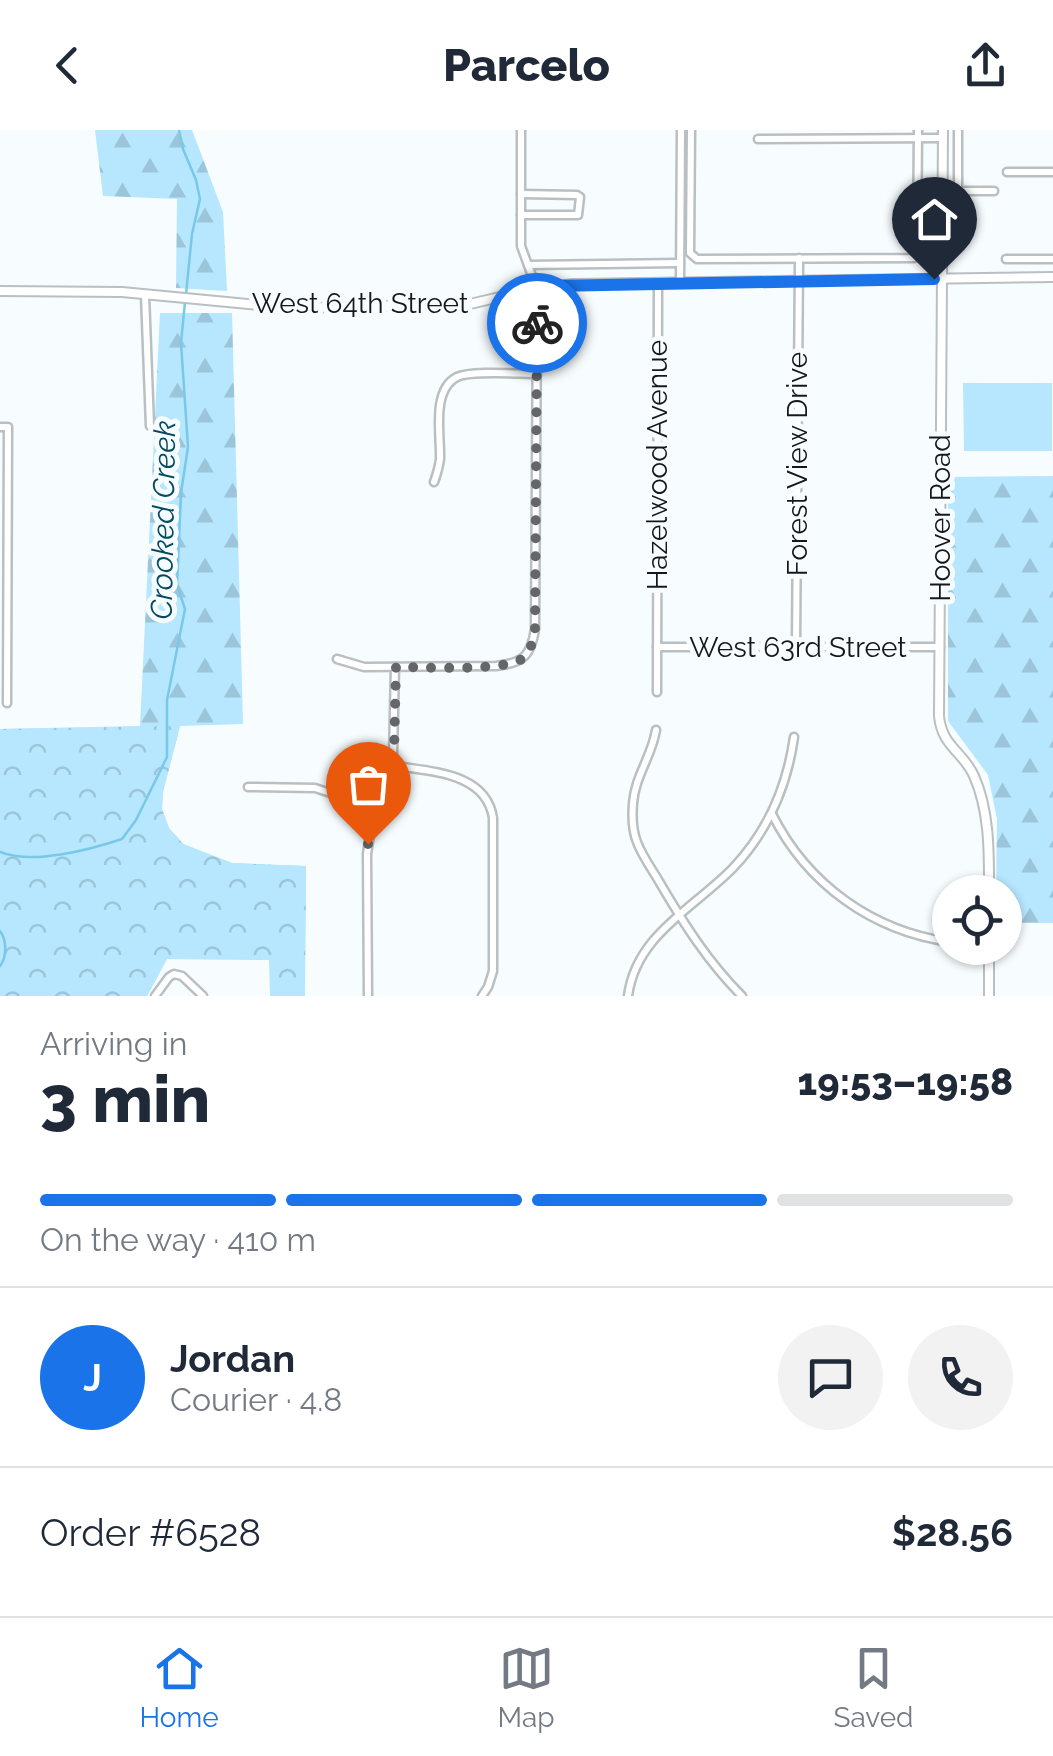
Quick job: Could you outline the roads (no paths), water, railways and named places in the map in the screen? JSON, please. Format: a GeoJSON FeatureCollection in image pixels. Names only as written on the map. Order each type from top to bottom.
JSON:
{"type":"FeatureCollection","features":[{"type":"Feature","properties":{"kind":"street"},"geometry":{"type":"LineString","coordinates":[[337,659],[364,668],[496,666],[514,664],[526,656],[533,643],[537,318],[534,289],[521,246],[521,130]]}},
{"type":"Feature","properties":{"kind":"street"},"geometry":{"type":"LineString","coordinates":[[680,283],[681,130]]}},
{"type":"Feature","properties":{"kind":"street"},"geometry":{"type":"LineString","coordinates":[[691,130],[690,252],[697,259],[916,257],[918,134]]}},
{"type":"Feature","properties":{"kind":"street"},"geometry":{"type":"LineString","coordinates":[[958,130],[958,191],[994,191]]}},
{"type":"Feature","properties":{"kind":"street"},"geometry":{"type":"LineString","coordinates":[[758,139],[943,134]]}},
{"type":"Feature","properties":{"kind":"street","name":"Hoover Road"},"geometry":{"type":"LineString","coordinates":[[943,134],[940,726],[946,741],[966,763],[977,783],[988,834],[989,875]]}},
{"type":"Feature","properties":{"kind":"street"},"geometry":{"type":"LineString","coordinates":[[1008,172],[1053,172]]}},
{"type":"Feature","properties":{"kind":"street"},"geometry":{"type":"LineString","coordinates":[[520,194],[579,195],[580,213],[520,215]]}},
{"type":"Feature","properties":{"kind":"street","name":"Forest View Drive"},"geometry":{"type":"LineString","coordinates":[[796,647],[799,258]]}},
{"type":"Feature","properties":{"kind":"street"},"geometry":{"type":"LineString","coordinates":[[1006,259],[1053,259]]}},
{"type":"Feature","properties":{"kind":"street"},"geometry":{"type":"LineString","coordinates":[[528,265],[680,262]]}},
{"type":"Feature","properties":{"kind":"street","name":"West 64th Street"},"geometry":{"type":"LineString","coordinates":[[0,291],[85,290],[290,308],[461,304],[572,284],[1053,277]]}},
{"type":"Feature","properties":{"kind":"street","name":"Hazelwood Avenue"},"geometry":{"type":"LineString","coordinates":[[657,692],[658,283]]}},
{"type":"Feature","properties":{"kind":"street"},"geometry":{"type":"LineString","coordinates":[[146,295],[150,426]]}},
{"type":"Feature","properties":{"kind":"street"},"geometry":{"type":"LineString","coordinates":[[434,482],[440,460],[440,408],[450,384],[458,377],[473,374],[536,374]]}},
{"type":"Feature","properties":{"kind":"street"},"geometry":{"type":"LineString","coordinates":[[4,427],[7,703]]}},
{"type":"Feature","properties":{"kind":"street","name":"West 63rd Street"},"geometry":{"type":"LineString","coordinates":[[656,647],[940,647]]}},
{"type":"Feature","properties":{"kind":"street"},"geometry":{"type":"LineString","coordinates":[[368,996],[367,854],[396,738],[396,667]]}},
{"type":"Feature","properties":{"kind":"street"},"geometry":{"type":"LineString","coordinates":[[656,730],[636,786],[636,841],[713,966],[742,996]]}},
{"type":"Feature","properties":{"kind":"street"},"geometry":{"type":"LineString","coordinates":[[628,996],[633,972],[656,936],[734,866],[756,840],[786,780],[794,737]]}},
{"type":"Feature","properties":{"kind":"street"},"geometry":{"type":"LineString","coordinates":[[391,765],[468,781],[478,787],[489,803],[493,972],[482,996]]}},
{"type":"Feature","properties":{"kind":"street"},"geometry":{"type":"LineString","coordinates":[[248,787],[316,788],[378,808]]}},
{"type":"Feature","properties":{"kind":"street"},"geometry":{"type":"LineString","coordinates":[[772,814],[804,863],[844,900],[896,928],[932,939]]}},
{"type":"Feature","properties":{"kind":"street"},"geometry":{"type":"LineString","coordinates":[[989,965],[990,996]]}},
{"type":"Feature","properties":{"kind":"street"},"geometry":{"type":"LineString","coordinates":[[155,996],[171,975],[180,976],[203,996]]}},
{"type":"Feature","properties":{"kind":"waterway","name":"Crooked Creek"},"geometry":{"type":"LineString","coordinates":[[179,130],[200,199],[186,294]]}},
{"type":"Feature","properties":{"kind":"waterway","name":"Crooked Creek"},"geometry":{"type":"LineString","coordinates":[[0,852],[44,856],[122,839],[136,820],[167,757],[167,700],[185,609],[177,585],[181,493],[188,447],[181,343],[185,302]]}},
{"type":"Feature","properties":{"kind":"waterway","name":"Crooked Creek"},"geometry":{"type":"LineString","coordinates":[[0,931],[5,949],[0,966]]}}]}
